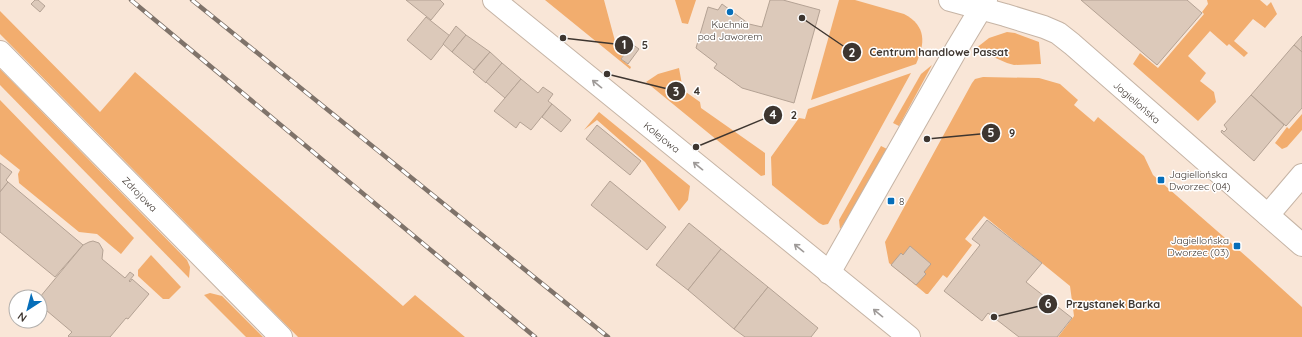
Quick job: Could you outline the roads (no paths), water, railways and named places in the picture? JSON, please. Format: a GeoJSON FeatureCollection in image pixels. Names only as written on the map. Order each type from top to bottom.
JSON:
{"type":"FeatureCollection","features":[{"type":"Feature","properties":{"kind":"street","name":"Kolejowa"},"geometry":{"type":"LineString","coordinates":[[494,0],[909,337]]}},
{"type":"Feature","properties":{"kind":"street","name":"Jagiellońska"},"geometry":{"type":"LineString","coordinates":[[950,0],[984,4],[1044,27],[1064,38],[1302,245]]}},
{"type":"Feature","properties":{"kind":"street"},"geometry":{"type":"LineString","coordinates":[[829,273],[984,4]]}},
{"type":"Feature","properties":{"kind":"street","name":"Zdrojowa"},"geometry":{"type":"LineString","coordinates":[[0,52],[281,337]]}},
{"type":"Feature","properties":{"kind":"street"},"geometry":{"type":"LineString","coordinates":[[1268,215],[1302,175]]}},
{"type":"Feature","properties":{"kind":"railway"},"geometry":{"type":"LineString","coordinates":[[131,0],[535,337]]}},
{"type":"Feature","properties":{"kind":"railway"},"geometry":{"type":"LineString","coordinates":[[192,0],[608,337]]}},
{"type":"Feature","properties":{"kind":"place","name":"Kuchnia pod Jaworem"},"geometry":{"type":"Point","coordinates":[730,12]}},
{"type":"Feature","properties":{"kind":"place","name":"Centrum handlowe Passat"},"geometry":{"type":"Point","coordinates":[802,18]}},
{"type":"Feature","properties":{"kind":"place","name":"5"},"geometry":{"type":"Point","coordinates":[563,38]}},
{"type":"Feature","properties":{"kind":"place","name":"4"},"geometry":{"type":"Point","coordinates":[607,74]}},
{"type":"Feature","properties":{"kind":"place","name":"9"},"geometry":{"type":"Point","coordinates":[927,139]}},
{"type":"Feature","properties":{"kind":"place","name":"2"},"geometry":{"type":"Point","coordinates":[696,147]}},
{"type":"Feature","properties":{"kind":"place","name":"Jagiellońska Dworzec (04)"},"geometry":{"type":"Point","coordinates":[1161,180]}},
{"type":"Feature","properties":{"kind":"place","name":"8"},"geometry":{"type":"Point","coordinates":[891,201]}},
{"type":"Feature","properties":{"kind":"place","name":"Jagiellońska Dworzec (03)"},"geometry":{"type":"Point","coordinates":[1237,246]}},
{"type":"Feature","properties":{"kind":"place","name":"Przystanek Barka"},"geometry":{"type":"Point","coordinates":[994,317]}}]}
